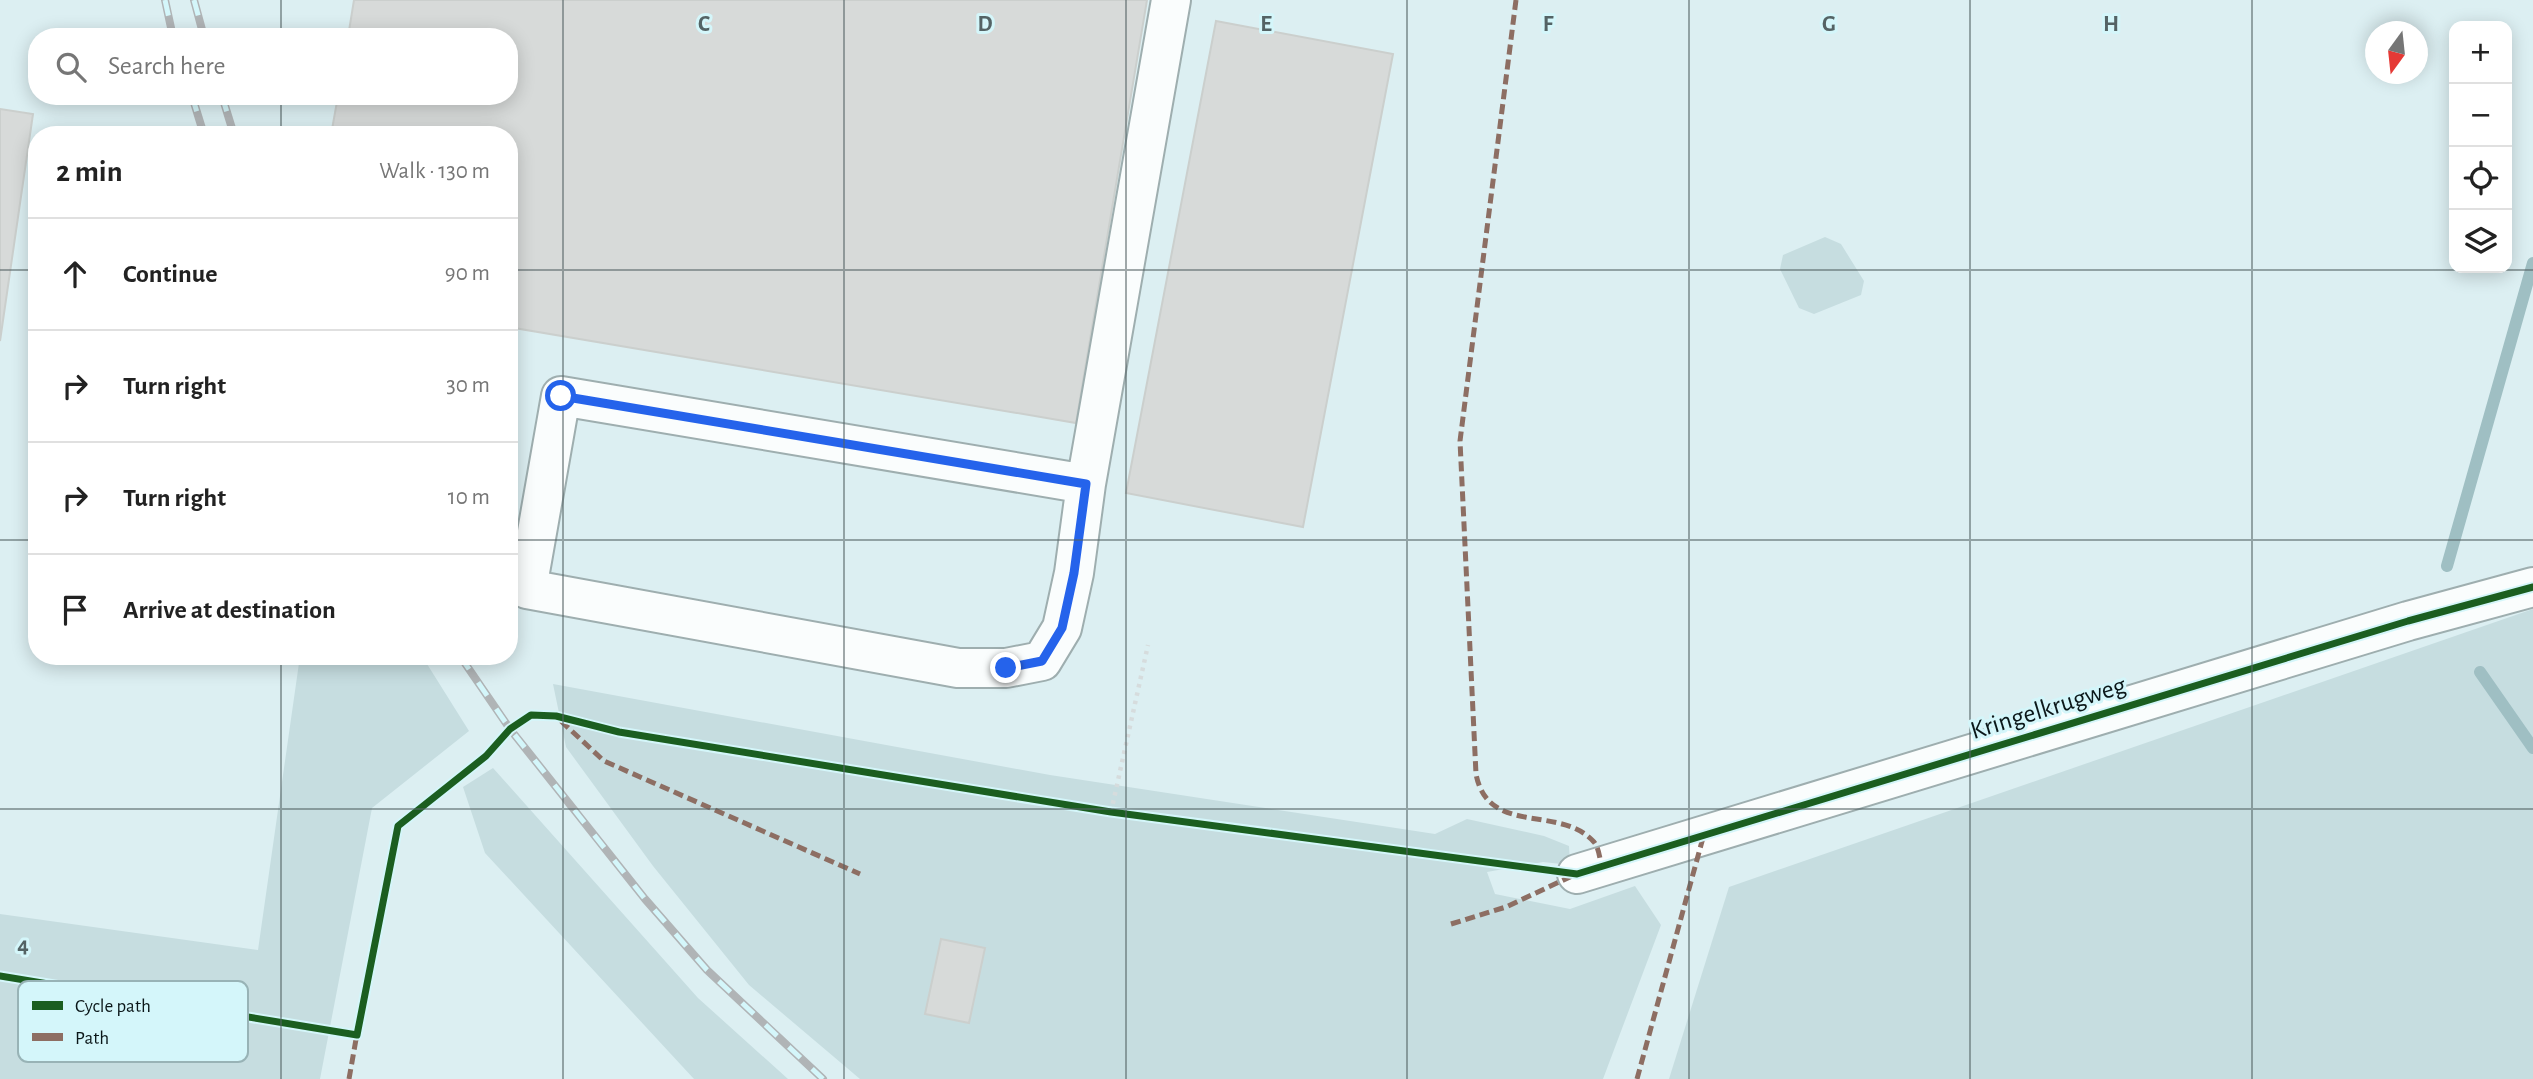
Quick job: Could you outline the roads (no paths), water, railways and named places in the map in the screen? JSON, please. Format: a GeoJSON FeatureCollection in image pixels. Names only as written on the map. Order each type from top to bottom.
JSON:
{"type":"FeatureCollection","features":[{"type":"Feature","properties":{"kind":"street"},"geometry":{"type":"LineString","coordinates":[[1086,484],[561,396],[518,584],[958,667],[1006,668],[1042,661],[1062,628],[1074,573],[1086,484],[1171,0]]}},
{"type":"Feature","properties":{"kind":"street","name":"Kringelkrugweg"},"geometry":{"type":"LineString","coordinates":[[1577,874],[2368,633],[2533,587]]}},
{"type":"Feature","properties":{"kind":"waterway"},"geometry":{"type":"LineString","coordinates":[[2447,566],[2533,263]]}},
{"type":"Feature","properties":{"kind":"waterway"},"geometry":{"type":"LineString","coordinates":[[2480,672],[2533,748]]}},
{"type":"Feature","properties":{"kind":"railway"},"geometry":{"type":"LineString","coordinates":[[165,0],[171,28]]}},
{"type":"Feature","properties":{"kind":"railway"},"geometry":{"type":"LineString","coordinates":[[194,0],[202,28]]}},
{"type":"Feature","properties":{"kind":"railway"},"geometry":{"type":"LineString","coordinates":[[195,105],[201,126]]}},
{"type":"Feature","properties":{"kind":"railway"},"geometry":{"type":"LineString","coordinates":[[225,105],[231,126]]}},
{"type":"Feature","properties":{"kind":"railway"},"geometry":{"type":"LineString","coordinates":[[466,665],[510,729],[645,899],[707,970],[823,1079]]}}]}
